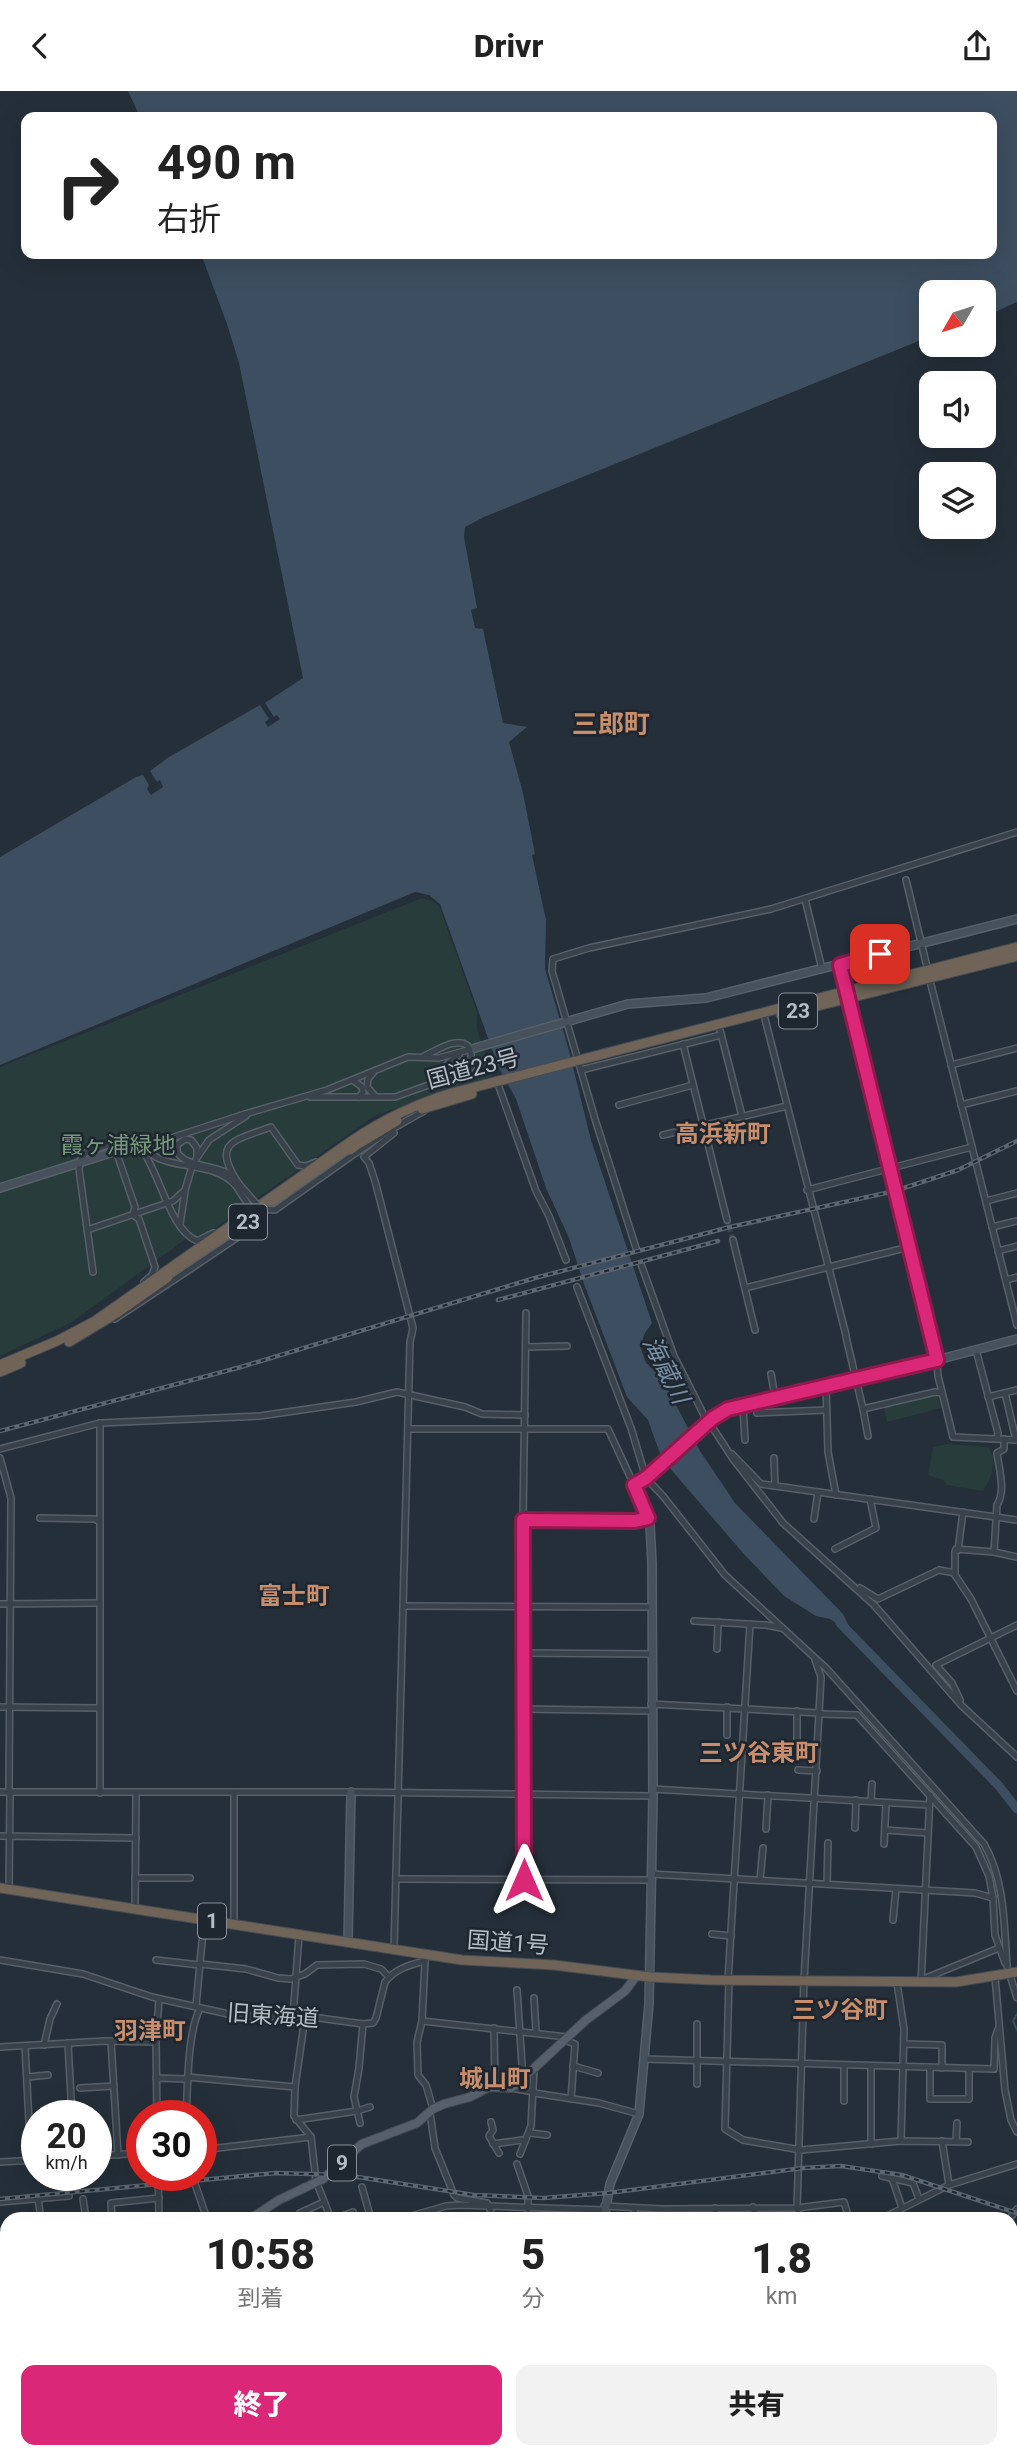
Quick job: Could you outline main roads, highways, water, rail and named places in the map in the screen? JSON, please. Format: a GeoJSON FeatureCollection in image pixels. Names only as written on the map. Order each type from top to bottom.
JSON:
{"type":"FeatureCollection","features":[{"type":"Feature","properties":{"kind":"highway","name":"国道23号"},"geometry":{"type":"LineString","coordinates":[[0,1372],[79,1337],[373,1134],[413,1113],[501,1085],[928,974],[1017,947]]}},
{"type":"Feature","properties":{"kind":"highway","name":"国道23号"},"geometry":{"type":"LineString","coordinates":[[928,974],[1017,956]]}},
{"type":"Feature","properties":{"kind":"highway","name":"国道23号"},"geometry":{"type":"LineString","coordinates":[[578,1065],[721,1032],[847,995]]}},
{"type":"Feature","properties":{"kind":"highway","name":"国道23号"},"geometry":{"type":"LineString","coordinates":[[0,1366],[67,1337],[113,1308],[373,1127],[402,1111],[435,1098],[501,1085]]}},
{"type":"Feature","properties":{"kind":"highway","name":"国道1号"},"geometry":{"type":"LineString","coordinates":[[4,1889],[348,1941],[394,1949],[424,1958],[554,1965],[650,1977],[897,1983],[967,1982],[1012,1971]]}},
{"type":"Feature","properties":{"kind":"main road","name":"9"},"geometry":{"type":"LineString","coordinates":[[261,2212],[326,2177],[359,2145],[417,2123],[431,2111],[495,2087],[510,2088],[586,2020],[625,1991],[637,1975]]}},
{"type":"Feature","properties":{"kind":"water"},"geometry":{"type":"Polygon","coordinates":[[[128,91],[1017,91],[1017,302],[996,312],[996,280],[919,280],[919,341],[465,527],[464,537],[477,608],[471,610],[475,628],[483,629],[503,723],[527,727],[509,742],[523,793],[535,854],[532,855],[546,920],[545,969],[591,1140],[652,1323],[640,1346],[646,1363],[661,1376],[700,1451],[735,1503],[843,1614],[854,1636],[830,1619],[816,1616],[784,1596],[662,1459],[648,1420],[627,1397],[569,1238],[546,1188],[516,1099],[498,1066],[440,904],[429,895],[415,892],[0,1065],[0,857],[136,777],[143,775],[151,795],[163,787],[150,771],[169,757],[260,705],[269,719],[265,722],[268,727],[280,719],[277,715],[274,717],[265,703],[303,678],[239,363],[203,259],[997,259],[997,112],[138,112],[128,91]]]}},
{"type":"Feature","properties":{"kind":"waterway","name":"海蔵川"},"geometry":{"type":"LineString","coordinates":[[840,1623],[999,1786],[1017,1809]]}},
{"type":"Feature","properties":{"kind":"waterway"},"geometry":{"type":"LineString","coordinates":[[1017,2014],[1013,2021],[1017,2030]]}},
{"type":"Feature","properties":{"kind":"tunnel"},"geometry":{"type":"LineString","coordinates":[[727,1220],[733,1240]]}},
{"type":"Feature","properties":{"kind":"railway"},"geometry":{"type":"LineString","coordinates":[[0,1431],[241,1367],[535,1278],[730,1227],[895,1191],[958,1170],[1017,1141]]}},
{"type":"Feature","properties":{"kind":"railway"},"geometry":{"type":"LineString","coordinates":[[498,1300],[718,1241]]}},
{"type":"Feature","properties":{"kind":"railway"},"geometry":{"type":"LineString","coordinates":[[0,2199],[276,2173],[345,2175],[474,2195],[543,2198],[841,2166],[902,2175],[1014,2212]]}},
{"type":"Feature","properties":{"kind":"district","name":"三郎町"},"geometry":{"type":"Point","coordinates":[611,724]}},
{"type":"Feature","properties":{"kind":"district","name":"高浜新町"},"geometry":{"type":"Point","coordinates":[723,1134]}},
{"type":"Feature","properties":{"kind":"district","name":"富士町"},"geometry":{"type":"Point","coordinates":[294,1596]}},
{"type":"Feature","properties":{"kind":"district","name":"三ツ谷東町"},"geometry":{"type":"Point","coordinates":[759,1753]}},
{"type":"Feature","properties":{"kind":"district","name":"三ツ谷町"},"geometry":{"type":"Point","coordinates":[840,2010]}},
{"type":"Feature","properties":{"kind":"district","name":"羽津町"},"geometry":{"type":"Point","coordinates":[150,2031]}},
{"type":"Feature","properties":{"kind":"district","name":"城山町"},"geometry":{"type":"Point","coordinates":[495,2079]}},
{"type":"Feature","properties":{"kind":"park label","name":"霞ヶ浦緑地"},"geometry":{"type":"Point","coordinates":[118,1145]}}]}
